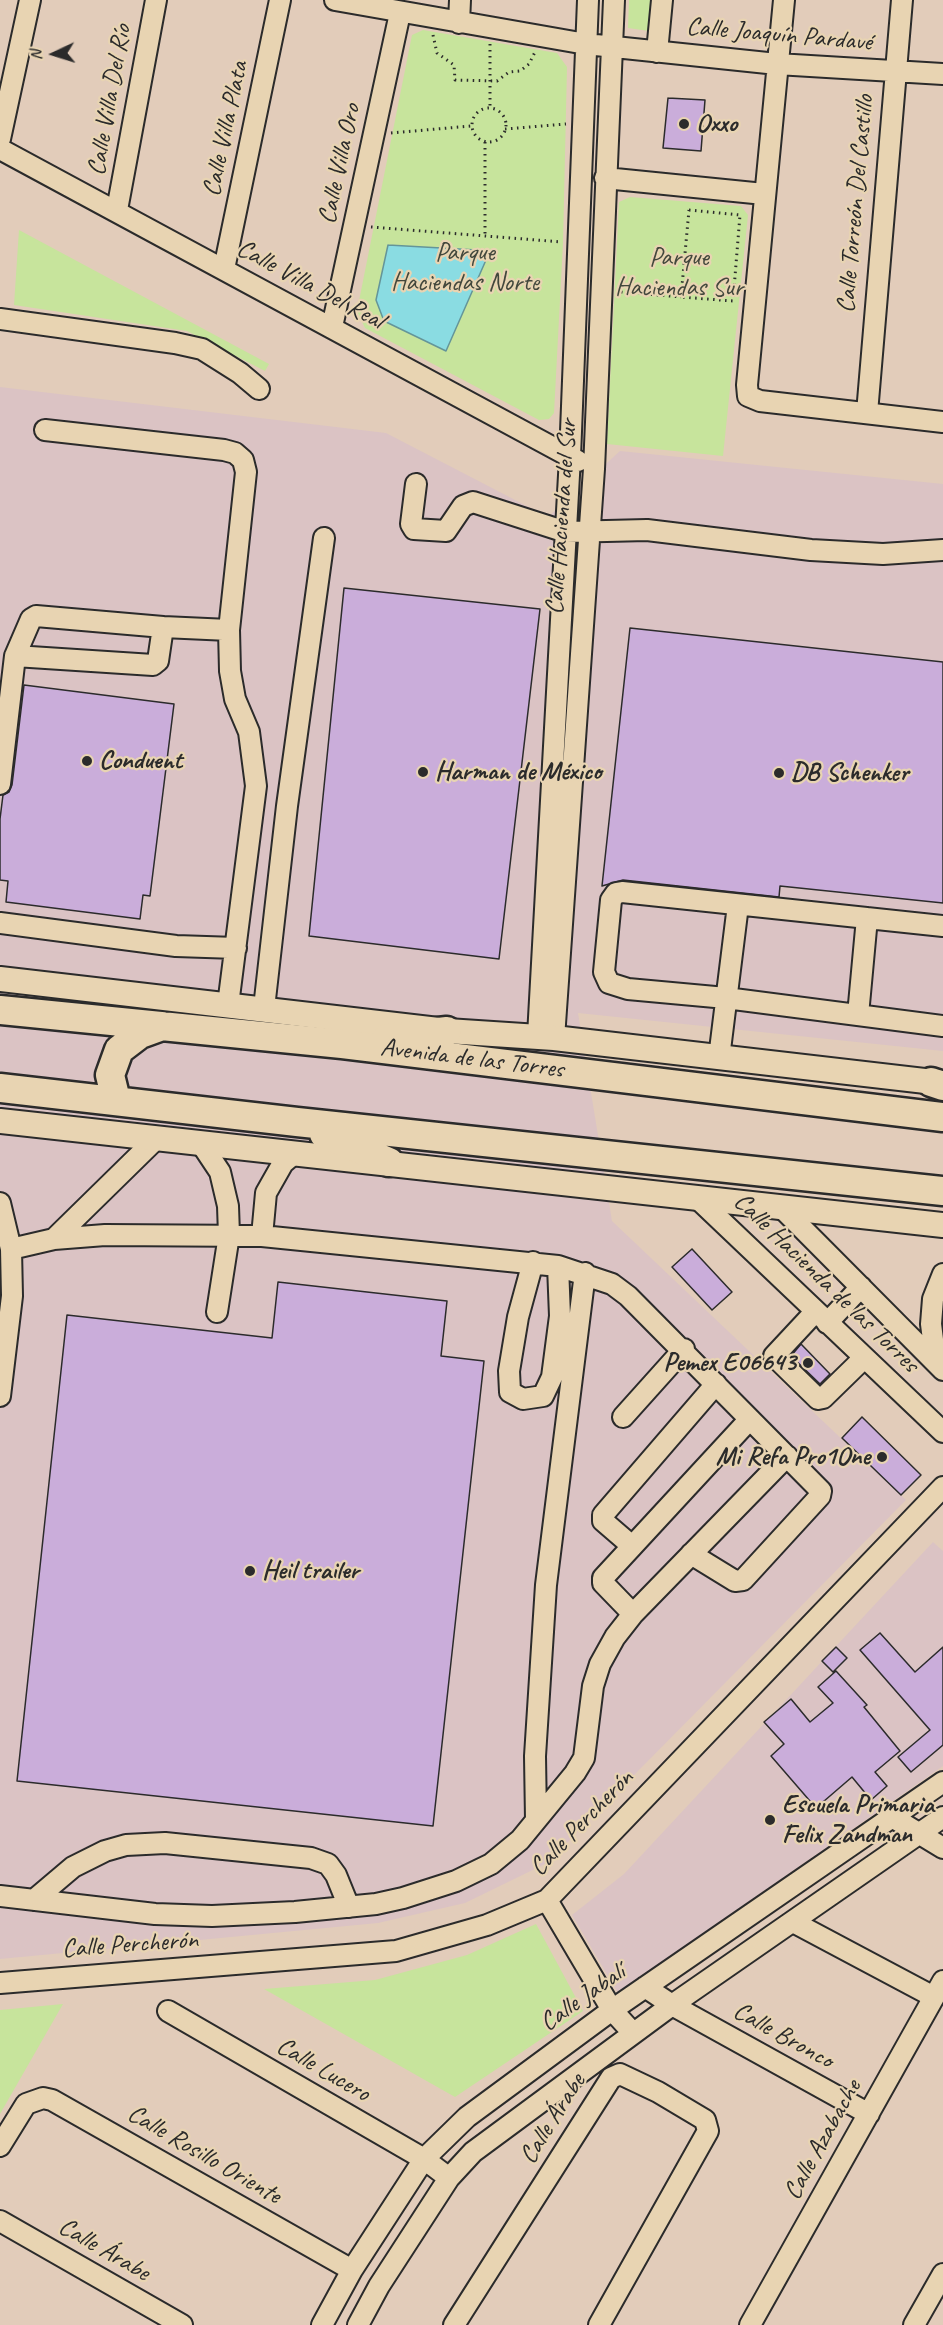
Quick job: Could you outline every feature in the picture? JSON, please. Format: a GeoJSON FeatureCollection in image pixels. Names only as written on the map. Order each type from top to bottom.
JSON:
{"type":"FeatureCollection","features":[{"type":"Feature","properties":{"kind":"highway","name":"Avenida de las Torres"},"geometry":{"type":"LineString","coordinates":[[0,1010],[342,1044],[943,1117]]}},
{"type":"Feature","properties":{"kind":"highway"},"geometry":{"type":"LineString","coordinates":[[116,1100],[110,1075],[119,1050],[140,1034],[164,1026]]}},
{"type":"Feature","properties":{"kind":"highway"},"geometry":{"type":"LineString","coordinates":[[342,1044],[447,1031]]}},
{"type":"Feature","properties":{"kind":"highway"},"geometry":{"type":"LineString","coordinates":[[0,1088],[943,1191]]}},
{"type":"Feature","properties":{"kind":"highway"},"geometry":{"type":"LineString","coordinates":[[297,1122],[388,1162]]}},
{"type":"Feature","properties":{"kind":"main road","name":"Avenida de las Torres"},"geometry":{"type":"LineString","coordinates":[[0,979],[447,1031],[546,1037],[939,1084]]}},
{"type":"Feature","properties":{"kind":"main road"},"geometry":{"type":"LineString","coordinates":[[0,1121],[943,1225]]}},
{"type":"Feature","properties":{"kind":"street"},"geometry":{"type":"LineString","coordinates":[[0,139],[30,0]]}},
{"type":"Feature","properties":{"kind":"street","name":"Calle Villa Del Río"},"geometry":{"type":"LineString","coordinates":[[117,210],[156,0]]}},
{"type":"Feature","properties":{"kind":"street","name":"Calle Villa Plata"},"geometry":{"type":"LineString","coordinates":[[224,268],[280,0]]}},
{"type":"Feature","properties":{"kind":"street","name":"Calle Joaquín Pardavé"},"geometry":{"type":"LineString","coordinates":[[335,0],[459,23],[493,38],[540,46],[586,44],[777,64],[943,74]]}},
{"type":"Feature","properties":{"kind":"street"},"geometry":{"type":"LineString","coordinates":[[459,23],[460,0]]}},
{"type":"Feature","properties":{"kind":"street","name":"Calle Hacienda del Sur"},"geometry":{"type":"LineString","coordinates":[[546,1037],[570,457],[568,239],[571,123],[586,44],[588,0]]}},
{"type":"Feature","properties":{"kind":"street","name":"Calle Hacienda del Sur"},"geometry":{"type":"LineString","coordinates":[[546,1037],[594,469],[604,178],[614,0]]}},
{"type":"Feature","properties":{"kind":"street"},"geometry":{"type":"LineString","coordinates":[[657,52],[662,0]]}},
{"type":"Feature","properties":{"kind":"street"},"geometry":{"type":"LineString","coordinates":[[784,0],[764,195],[747,385],[748,396],[760,401],[943,422]]}},
{"type":"Feature","properties":{"kind":"street","name":"Calle Torreón Del Castillo"},"geometry":{"type":"LineString","coordinates":[[867,413],[894,71],[902,0]]}},
{"type":"Feature","properties":{"kind":"street","name":"Calle Villa Oro"},"geometry":{"type":"LineString","coordinates":[[332,327],[364,227],[386,137],[400,13]]}},
{"type":"Feature","properties":{"kind":"street","name":"Calle Villa Del Real"},"geometry":{"type":"LineString","coordinates":[[0,148],[594,469]]}},
{"type":"Feature","properties":{"kind":"street"},"geometry":{"type":"LineString","coordinates":[[604,178],[764,195]]}},
{"type":"Feature","properties":{"kind":"street"},"geometry":{"type":"LineString","coordinates":[[0,319],[175,343],[202,349],[240,373],[259,389]]}},
{"type":"Feature","properties":{"kind":"street"},"geometry":{"type":"LineString","coordinates":[[45,430],[224,450],[235,453],[243,460],[246,472],[229,630],[230,671],[235,699],[249,732],[256,786],[228,1005]]}},
{"type":"Feature","properties":{"kind":"street"},"geometry":{"type":"LineString","coordinates":[[416,484],[411,524],[414,529],[446,531],[463,506],[472,502],[566,532],[647,530],[811,550],[883,554],[943,550]]}},
{"type":"Feature","properties":{"kind":"street"},"geometry":{"type":"LineString","coordinates":[[264,1008],[285,817],[324,538]]}},
{"type":"Feature","properties":{"kind":"street"},"geometry":{"type":"LineString","coordinates":[[0,783],[15,656],[28,622],[36,616],[229,630]]}},
{"type":"Feature","properties":{"kind":"street"},"geometry":{"type":"LineString","coordinates":[[15,656],[153,665],[158,661],[163,627]]}},
{"type":"Feature","properties":{"kind":"street"},"geometry":{"type":"LineString","coordinates":[[943,926],[621,892],[616,893],[611,900],[604,972],[609,983],[628,989],[726,998],[943,1026]]}},
{"type":"Feature","properties":{"kind":"street"},"geometry":{"type":"LineString","coordinates":[[719,1058],[738,905]]}},
{"type":"Feature","properties":{"kind":"street"},"geometry":{"type":"LineString","coordinates":[[858,1015],[867,918]]}},
{"type":"Feature","properties":{"kind":"street"},"geometry":{"type":"LineString","coordinates":[[0,922],[176,946],[236,948]]}},
{"type":"Feature","properties":{"kind":"street"},"geometry":{"type":"LineString","coordinates":[[54,1239],[158,1137]]}},
{"type":"Feature","properties":{"kind":"street"},"geometry":{"type":"LineString","coordinates":[[200,1142],[220,1172],[226,1188],[229,1235],[217,1312]]}},
{"type":"Feature","properties":{"kind":"street"},"geometry":{"type":"LineString","coordinates":[[262,1236],[266,1193],[283,1163],[296,1152]]}},
{"type":"Feature","properties":{"kind":"street","name":"Calle Hacienda de las Torres"},"geometry":{"type":"LineString","coordinates":[[698,1198],[821,1318],[943,1432]]}},
{"type":"Feature","properties":{"kind":"street"},"geometry":{"type":"LineString","coordinates":[[0,1203],[11,1249],[12,1296],[0,1396]]}},
{"type":"Feature","properties":{"kind":"street","name":"Calle Hacienda de las Torres"},"geometry":{"type":"LineString","coordinates":[[782,1208],[939,1367]]}},
{"type":"Feature","properties":{"kind":"street"},"geometry":{"type":"LineString","coordinates":[[11,1249],[54,1239],[105,1235],[262,1236],[558,1266],[585,1273],[612,1284],[628,1296],[684,1349],[749,1420],[821,1491],[820,1496],[743,1580],[735,1581],[691,1554]]}},
{"type":"Feature","properties":{"kind":"street"},"geometry":{"type":"LineString","coordinates":[[533,1263],[518,1317],[509,1371],[510,1392],[523,1399],[543,1396],[552,1377],[560,1316],[558,1266]]}},
{"type":"Feature","properties":{"kind":"street"},"geometry":{"type":"LineString","coordinates":[[536,1820],[535,1756],[546,1585],[585,1273]]}},
{"type":"Feature","properties":{"kind":"street"},"geometry":{"type":"LineString","coordinates":[[939,1367],[931,1324],[933,1299],[943,1274]]}},
{"type":"Feature","properties":{"kind":"street"},"geometry":{"type":"LineString","coordinates":[[861,1287],[774,1356],[818,1399],[824,1398],[864,1358]]}},
{"type":"Feature","properties":{"kind":"street"},"geometry":{"type":"LineString","coordinates":[[622,1418],[684,1349]]}},
{"type":"Feature","properties":{"kind":"street"},"geometry":{"type":"LineString","coordinates":[[632,1546],[603,1521],[603,1515],[716,1384]]}},
{"type":"Feature","properties":{"kind":"street"},"geometry":{"type":"LineString","coordinates":[[633,1614],[603,1582],[603,1578],[749,1420]]}},
{"type":"Feature","properties":{"kind":"street"},"geometry":{"type":"LineString","coordinates":[[0,1896],[156,1914],[212,1916],[349,1907],[403,1898],[473,1873],[508,1853],[575,1773],[584,1758],[593,1686],[600,1664],[615,1637],[633,1614],[787,1456]]}},
{"type":"Feature","properties":{"kind":"street","name":"Calle Percherón"},"geometry":{"type":"LineString","coordinates":[[0,1983],[396,1951],[487,1925],[547,1900],[943,1487]]}},
{"type":"Feature","properties":{"kind":"street","name":"Calle Jabalí"},"geometry":{"type":"LineString","coordinates":[[322,2325],[352,2270],[424,2159],[467,2116],[612,2010],[943,1782]]}},
{"type":"Feature","properties":{"kind":"street"},"geometry":{"type":"LineString","coordinates":[[892,1817],[943,1848]]}},
{"type":"Feature","properties":{"kind":"street"},"geometry":{"type":"LineString","coordinates":[[358,2325],[379,2286],[449,2178],[462,2162],[495,2134],[672,2005],[943,1817]]}},
{"type":"Feature","properties":{"kind":"street"},"geometry":{"type":"LineString","coordinates":[[34,1900],[73,1867],[105,1851],[126,1845],[154,1843],[311,1857],[328,1864],[336,1875],[349,1907]]}},
{"type":"Feature","properties":{"kind":"street"},"geometry":{"type":"LineString","coordinates":[[547,1900],[612,2010],[633,2033]]}},
{"type":"Feature","properties":{"kind":"street"},"geometry":{"type":"LineString","coordinates":[[793,1922],[939,1989]]}},
{"type":"Feature","properties":{"kind":"street","name":"Calle Bronco"},"geometry":{"type":"LineString","coordinates":[[645,1987],[672,2005],[869,2114]]}},
{"type":"Feature","properties":{"kind":"street","name":"Calle Azabache"},"geometry":{"type":"LineString","coordinates":[[750,2325],[939,1989]]}},
{"type":"Feature","properties":{"kind":"street","name":"Calle Lucero"},"geometry":{"type":"LineString","coordinates":[[168,2011],[424,2159],[449,2178]]}},
{"type":"Feature","properties":{"kind":"street","name":"Calle Árabe"},"geometry":{"type":"LineString","coordinates":[[454,2325],[611,2078],[620,2074],[658,2092],[705,2120],[708,2131],[599,2325]]}},
{"type":"Feature","properties":{"kind":"street","name":"Calle Rosillo Oriente"},"geometry":{"type":"LineString","coordinates":[[0,2146],[26,2104],[43,2098],[52,2100],[352,2270]]}},
{"type":"Feature","properties":{"kind":"street","name":"Calle Árabe"},"geometry":{"type":"LineString","coordinates":[[0,2221],[182,2325]]}},
{"type":"Feature","properties":{"kind":"street"},"geometry":{"type":"LineString","coordinates":[[914,2325],[943,2274]]}},
{"type":"Feature","properties":{"kind":"path"},"geometry":{"type":"LineString","coordinates":[[423,30],[433,32],[437,53],[454,65],[455,80],[497,81],[509,72],[520,71],[529,64],[540,46]]}},
{"type":"Feature","properties":{"kind":"path"},"geometry":{"type":"LineString","coordinates":[[490,108],[493,38]]}},
{"type":"Feature","properties":{"kind":"path"},"geometry":{"type":"LineString","coordinates":[[490,108],[496,110],[504,118],[505,129],[500,138],[484,142],[476,136],[472,126],[475,115],[490,108]]}},
{"type":"Feature","properties":{"kind":"path"},"geometry":{"type":"LineString","coordinates":[[386,137],[394,122]]}},
{"type":"Feature","properties":{"kind":"path"},"geometry":{"type":"LineString","coordinates":[[505,129],[571,123]]}},
{"type":"Feature","properties":{"kind":"path"},"geometry":{"type":"LineString","coordinates":[[386,137],[472,126]]}},
{"type":"Feature","properties":{"kind":"path"},"geometry":{"type":"LineString","coordinates":[[484,142],[485,236]]}},
{"type":"Feature","properties":{"kind":"path"},"geometry":{"type":"LineString","coordinates":[[612,291],[681,297],[733,301],[740,215],[689,210],[681,297]]}},
{"type":"Feature","properties":{"kind":"path"},"geometry":{"type":"LineString","coordinates":[[364,227],[376,217]]}},
{"type":"Feature","properties":{"kind":"path"},"geometry":{"type":"LineString","coordinates":[[364,227],[485,236],[568,239]]}},
{"type":"Feature","properties":{"kind":"path"},"geometry":{"type":"LineString","coordinates":[[364,227],[372,238]]}},
{"type":"Feature","properties":{"kind":"shaded area"},"geometry":{"type":"Polygon","coordinates":[[[0,387],[386,433],[548,517],[620,451],[943,484],[943,1051],[578,1013],[612,1221],[906,1500],[547,1863],[465,1903],[378,1923],[0,1959],[0,387]]]}},
{"type":"Feature","properties":{"kind":"shaded area","name":"Escuela Primaria Felix Zandman"},"geometry":{"type":"Polygon","coordinates":[[[933,1542],[943,1551],[943,1766],[618,1993],[572,1915],[624,1874],[933,1542]]]}},
{"type":"Feature","properties":{"kind":"green space"},"geometry":{"type":"Polygon","coordinates":[[[629,0],[652,0],[649,31],[628,28],[629,0]]]}},
{"type":"Feature","properties":{"kind":"green space","name":"Parque Haciendas Norte"},"geometry":{"type":"Polygon","coordinates":[[[423,30],[557,53],[567,67],[563,243],[554,413],[549,419],[539,420],[365,328],[357,311],[412,35],[423,30]]]}},
{"type":"Feature","properties":{"kind":"green space","name":"Parque Haciendas Sur"},"geometry":{"type":"Polygon","coordinates":[[[630,197],[741,206],[748,215],[723,456],[607,444],[619,202],[630,197]]]}},
{"type":"Feature","properties":{"kind":"green space"},"geometry":{"type":"Polygon","coordinates":[[[19,230],[269,364],[265,371],[187,331],[14,305],[19,230]]]}},
{"type":"Feature","properties":{"kind":"green space"},"geometry":{"type":"Polygon","coordinates":[[[536,1924],[583,2011],[455,2097],[264,1989],[375,1980],[467,1955],[536,1924]]]}},
{"type":"Feature","properties":{"kind":"green space"},"geometry":{"type":"Polygon","coordinates":[[[63,2004],[0,2114],[0,2010],[63,2004]]]}},
{"type":"Feature","properties":{"kind":"water"},"geometry":{"type":"Polygon","coordinates":[[[388,245],[477,250],[486,260],[446,351],[384,321],[376,300],[388,245]]]}},
{"type":"Feature","properties":{"kind":"building","name":"Oxxo"},"geometry":{"type":"Polygon","coordinates":[[[668,98],[705,100],[701,151],[663,148],[668,98]]]}},
{"type":"Feature","properties":{"kind":"building","name":"Harman de México"},"geometry":{"type":"Polygon","coordinates":[[[344,588],[540,609],[499,959],[309,936],[344,588]]]}},
{"type":"Feature","properties":{"kind":"building","name":"DB Schenker"},"geometry":{"type":"Polygon","coordinates":[[[630,628],[943,662],[943,903],[780,886],[779,897],[623,880],[602,886],[630,628]]]}},
{"type":"Feature","properties":{"kind":"building","name":"Conduent"},"geometry":{"type":"Polygon","coordinates":[[[24,685],[174,704],[150,896],[143,895],[140,919],[6,902],[8,881],[0,880],[0,819],[3,795],[9,792],[12,785],[24,685]]]}},
{"type":"Feature","properties":{"kind":"building"},"geometry":{"type":"Polygon","coordinates":[[[692,1249],[732,1292],[712,1310],[672,1267],[692,1249]]]}},
{"type":"Feature","properties":{"kind":"building","name":"Heil trailer"},"geometry":{"type":"Polygon","coordinates":[[[278,1282],[447,1301],[441,1356],[484,1361],[433,1826],[17,1781],[67,1315],[272,1338],[278,1282]]]}},
{"type":"Feature","properties":{"kind":"building","name":"Pemex E06643"},"geometry":{"type":"Polygon","coordinates":[[[801,1344],[830,1374],[820,1384],[791,1356],[801,1344]]]}},
{"type":"Feature","properties":{"kind":"building","name":"Mi Refa Pro1One"},"geometry":{"type":"Polygon","coordinates":[[[862,1417],[921,1475],[901,1495],[842,1438],[862,1417]]]}},
{"type":"Feature","properties":{"kind":"building"},"geometry":{"type":"Polygon","coordinates":[[[880,1633],[915,1672],[943,1647],[943,1745],[911,1772],[898,1757],[930,1730],[860,1650],[880,1633]]]}},
{"type":"Feature","properties":{"kind":"building"},"geometry":{"type":"Polygon","coordinates":[[[836,1647],[847,1658],[833,1672],[822,1661],[836,1647]]]}},
{"type":"Feature","properties":{"kind":"building"},"geometry":{"type":"Polygon","coordinates":[[[836,1671],[867,1705],[864,1707],[900,1751],[875,1772],[887,1786],[871,1800],[852,1777],[816,1808],[771,1756],[784,1744],[764,1722],[791,1699],[810,1722],[833,1703],[818,1687],[836,1671]]]}},
{"type":"Feature","properties":{"kind":"place","name":"Oxxo"},"geometry":{"type":"Point","coordinates":[684,124]}},
{"type":"Feature","properties":{"kind":"place","name":"Conduent"},"geometry":{"type":"Point","coordinates":[87,761]}},
{"type":"Feature","properties":{"kind":"place","name":"Harman de México"},"geometry":{"type":"Point","coordinates":[423,772]}},
{"type":"Feature","properties":{"kind":"place","name":"DB Schenker"},"geometry":{"type":"Point","coordinates":[779,773]}},
{"type":"Feature","properties":{"kind":"place","name":"Pemex E06643"},"geometry":{"type":"Point","coordinates":[808,1363]}},
{"type":"Feature","properties":{"kind":"place","name":"Mi Refa Pro1One"},"geometry":{"type":"Point","coordinates":[882,1457]}},
{"type":"Feature","properties":{"kind":"place","name":"Heil trailer"},"geometry":{"type":"Point","coordinates":[250,1571]}},
{"type":"Feature","properties":{"kind":"place","name":"Escuela Primaria Felix Zandman"},"geometry":{"type":"Point","coordinates":[770,1820]}}]}
